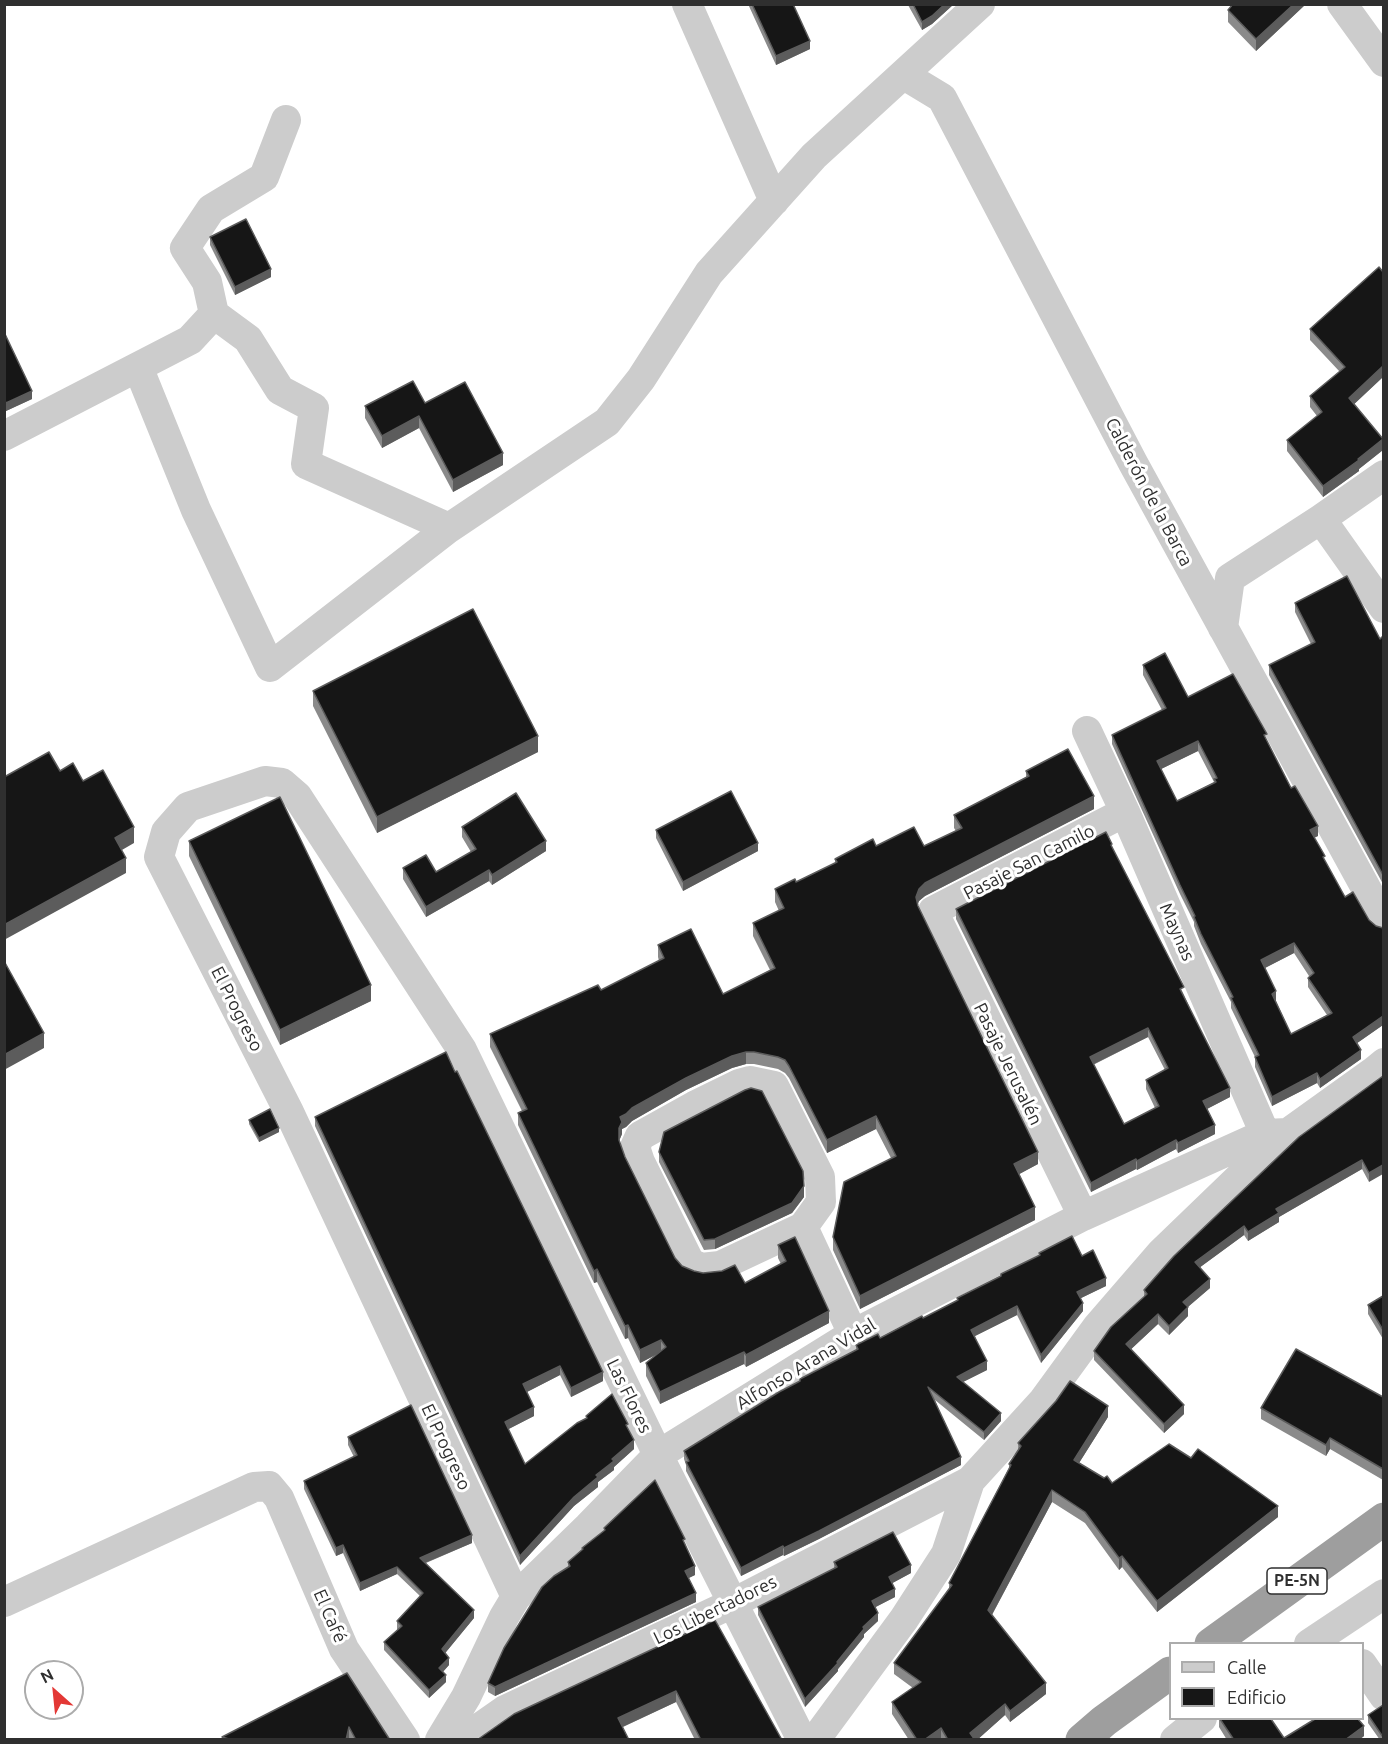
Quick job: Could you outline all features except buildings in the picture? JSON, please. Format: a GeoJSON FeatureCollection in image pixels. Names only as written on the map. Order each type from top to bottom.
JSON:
{"type":"FeatureCollection","features":[{"type":"Feature","properties":{"kind":"highway","name":"PE-5N"},"geometry":{"type":"LineString","coordinates":[[1214,1642],[1383,1519]]}},
{"type":"Feature","properties":{"kind":"highway"},"geometry":{"type":"LineString","coordinates":[[1082,1740],[1169,1674]]}},
{"type":"Feature","properties":{"kind":"street"},"geometry":{"type":"LineString","coordinates":[[687,4],[774,201]]}},
{"type":"Feature","properties":{"kind":"street"},"geometry":{"type":"LineString","coordinates":[[138,367],[196,510],[270,667],[449,528],[607,422],[641,379],[709,273],[814,156],[980,4]]}},
{"type":"Feature","properties":{"kind":"street"},"geometry":{"type":"LineString","coordinates":[[1342,4],[1383,62]]}},
{"type":"Feature","properties":{"kind":"street","name":"Calderón de la Barca"},"geometry":{"type":"LineString","coordinates":[[904,75],[942,98],[1133,464],[1383,921]]}},
{"type":"Feature","properties":{"kind":"street"},"geometry":{"type":"LineString","coordinates":[[286,120],[264,177],[211,209],[185,248],[207,282],[214,314],[248,339],[280,390],[314,408],[306,464],[449,528]]}},
{"type":"Feature","properties":{"kind":"street"},"geometry":{"type":"LineString","coordinates":[[4,436],[190,340],[214,314]]}},
{"type":"Feature","properties":{"kind":"street"},"geometry":{"type":"LineString","coordinates":[[1223,628],[1230,578],[1321,519],[1383,475]]}},
{"type":"Feature","properties":{"kind":"street"},"geometry":{"type":"LineString","coordinates":[[1321,519],[1383,608]]}},
{"type":"Feature","properties":{"kind":"street","name":"Maynas"},"geometry":{"type":"LineString","coordinates":[[1087,731],[1276,1133]]}},
{"type":"Feature","properties":{"kind":"street","name":"El Progreso"},"geometry":{"type":"LineString","coordinates":[[462,1050],[297,796],[282,783],[265,781],[188,807],[166,832],[159,857],[289,1112],[516,1597]]}},
{"type":"Feature","properties":{"kind":"street","name":"Pasaje San Camilo"},"geometry":{"type":"LineString","coordinates":[[933,911],[1125,812]]}},
{"type":"Feature","properties":{"kind":"street","name":"Pasaje Jerusalén"},"geometry":{"type":"LineString","coordinates":[[933,911],[1083,1216]]}},
{"type":"Feature","properties":{"kind":"street","name":"Las Flores"},"geometry":{"type":"LineString","coordinates":[[462,1050],[657,1455],[802,1740]]}},
{"type":"Feature","properties":{"kind":"street"},"geometry":{"type":"LineString","coordinates":[[815,1740],[904,1619],[946,1554],[970,1481],[1042,1401],[1097,1327],[1161,1253],[1276,1133],[1372,1072],[1383,1062]]}},
{"type":"Feature","properties":{"kind":"street"},"geometry":{"type":"LineString","coordinates":[[750,1081],[774,1086],[820,1177],[821,1202],[803,1227],[720,1266],[701,1268],[690,1263],[634,1147],[640,1136],[739,1084],[750,1081]]}},
{"type":"Feature","properties":{"kind":"street","name":"Alfonso Arana Vidal"},"geometry":{"type":"LineString","coordinates":[[440,1740],[466,1697],[516,1597],[657,1455],[852,1334],[1083,1216],[1276,1133]]}},
{"type":"Feature","properties":{"kind":"street"},"geometry":{"type":"LineString","coordinates":[[803,1227],[852,1334]]}},
{"type":"Feature","properties":{"kind":"street","name":"Los Libertadores"},"geometry":{"type":"LineString","coordinates":[[462,1740],[505,1710],[733,1603],[970,1481]]}},
{"type":"Feature","properties":{"kind":"street","name":"El Café"},"geometry":{"type":"LineString","coordinates":[[4,1602],[255,1487],[268,1486],[279,1498],[344,1649],[405,1740]]}},
{"type":"Feature","properties":{"kind":"street"},"geometry":{"type":"LineString","coordinates":[[1316,1642],[1343,1634],[1383,1594]]}},
{"type":"Feature","properties":{"kind":"street"},"geometry":{"type":"LineString","coordinates":[[1364,1667],[1383,1696]]}},
{"type":"Feature","properties":{"kind":"street"},"geometry":{"type":"LineString","coordinates":[[1175,1740],[1201,1720]]}}]}
